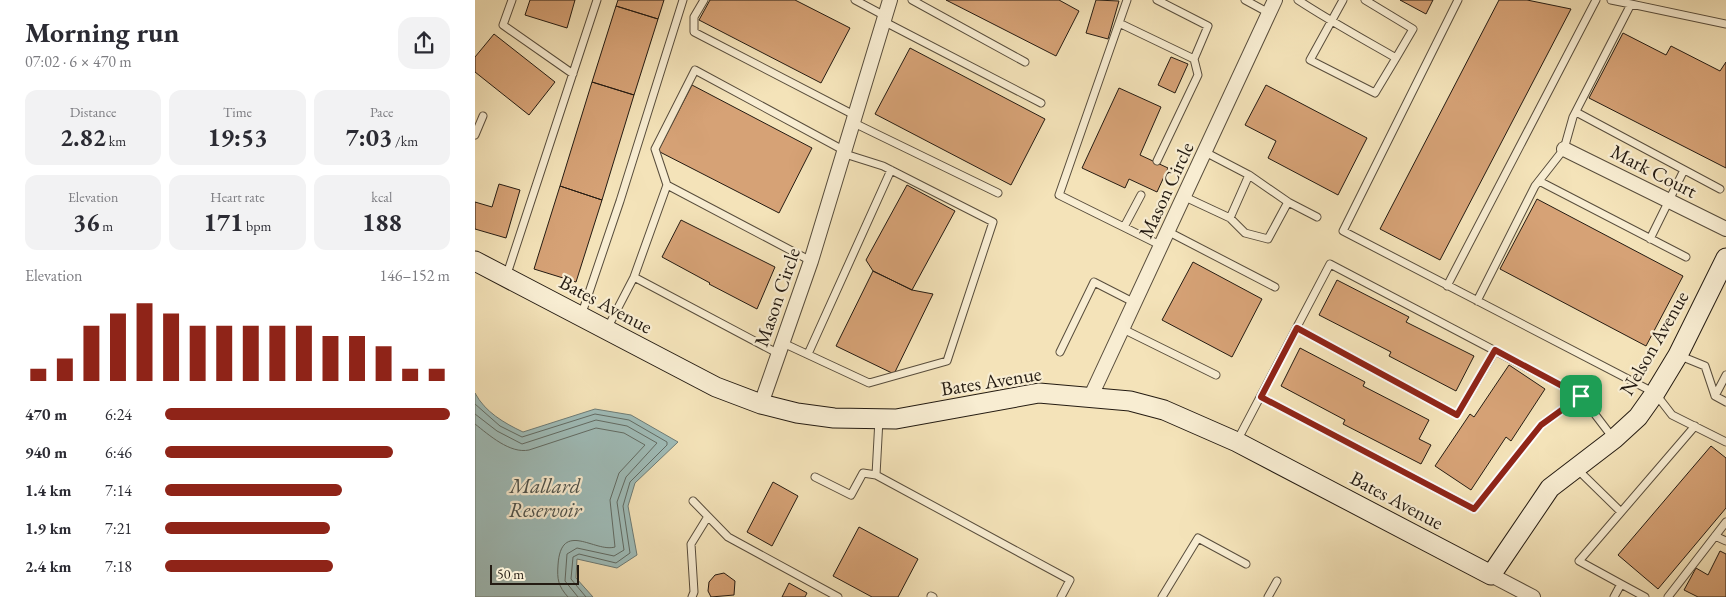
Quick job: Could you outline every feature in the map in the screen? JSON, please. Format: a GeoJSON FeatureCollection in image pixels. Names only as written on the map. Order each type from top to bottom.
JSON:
{"type":"FeatureCollection","features":[{"type":"Feature","properties":{"kind":"street","name":"Mason Circle"},"geometry":{"type":"LineString","coordinates":[[761,404],[811,261],[890,0]]}},
{"type":"Feature","properties":{"kind":"street","name":"Mason Circle"},"geometry":{"type":"LineString","coordinates":[[1091,396],[1169,232],[1272,6]]}},
{"type":"Feature","properties":{"kind":"street","name":"Mark Court"},"geometry":{"type":"LineString","coordinates":[[1564,149],[1726,230]]}},
{"type":"Feature","properties":{"kind":"street","name":"Nelson Avenue"},"geometry":{"type":"LineString","coordinates":[[1491,575],[1551,488],[1614,438],[1638,416],[1655,393],[1677,355],[1726,258]]}},
{"type":"Feature","properties":{"kind":"street","name":"Bates Avenue"},"geometry":{"type":"LineString","coordinates":[[475,261],[717,387],[761,404],[797,413],[834,418],[896,419],[981,402],[1039,393],[1091,396],[1130,401],[1164,410],[1237,442],[1533,597]]}},
{"type":"Feature","properties":{"kind":"lane"},"geometry":{"type":"LineString","coordinates":[[512,0],[503,25],[573,74]]}},
{"type":"Feature","properties":{"kind":"lane"},"geometry":{"type":"LineString","coordinates":[[506,277],[597,0]]}},
{"type":"Feature","properties":{"kind":"lane"},"geometry":{"type":"LineString","coordinates":[[581,316],[683,0]]}},
{"type":"Feature","properties":{"kind":"lane"},"geometry":{"type":"LineString","coordinates":[[704,0],[694,17],[694,32],[855,119],[999,193]]}},
{"type":"Feature","properties":{"kind":"lane"},"geometry":{"type":"LineString","coordinates":[[855,0],[884,18],[1041,103]]}},
{"type":"Feature","properties":{"kind":"lane"},"geometry":{"type":"LineString","coordinates":[[912,0],[1025,62]]}},
{"type":"Feature","properties":{"kind":"lane"},"geometry":{"type":"LineString","coordinates":[[1127,0],[1059,195],[1162,246]]}},
{"type":"Feature","properties":{"kind":"lane"},"geometry":{"type":"LineString","coordinates":[[1157,0],[1208,26],[1194,60],[1198,75],[1157,160]]}},
{"type":"Feature","properties":{"kind":"lane"},"geometry":{"type":"LineString","coordinates":[[1245,0],[1272,6]]}},
{"type":"Feature","properties":{"kind":"lane"},"geometry":{"type":"LineString","coordinates":[[1298,0],[1396,58]]}},
{"type":"Feature","properties":{"kind":"lane"},"geometry":{"type":"LineString","coordinates":[[1343,0],[1310,60],[1375,93],[1413,29],[1365,0]]}},
{"type":"Feature","properties":{"kind":"lane"},"geometry":{"type":"LineString","coordinates":[[1458,0],[1343,231],[1655,393],[1673,415],[1726,442]]}},
{"type":"Feature","properties":{"kind":"lane"},"geometry":{"type":"LineString","coordinates":[[1447,286],[1596,0]]}},
{"type":"Feature","properties":{"kind":"lane"},"geometry":{"type":"LineString","coordinates":[[1611,0],[1726,24]]}},
{"type":"Feature","properties":{"kind":"lane"},"geometry":{"type":"LineString","coordinates":[[1477,301],[1539,181],[1564,149],[1576,112],[1631,4]]}},
{"type":"Feature","properties":{"kind":"lane"},"geometry":{"type":"LineString","coordinates":[[1119,22],[1194,60]]}},
{"type":"Feature","properties":{"kind":"lane"},"geometry":{"type":"LineString","coordinates":[[607,330],[635,277],[667,185],[655,149],[695,70],[845,153],[891,170],[993,222],[947,361],[869,383],[808,354],[781,348],[635,277]]}},
{"type":"Feature","properties":{"kind":"lane"},"geometry":{"type":"LineString","coordinates":[[1576,112],[1720,189]]}},
{"type":"Feature","properties":{"kind":"lane"},"geometry":{"type":"LineString","coordinates":[[475,135],[483,116]]}},
{"type":"Feature","properties":{"kind":"lane"},"geometry":{"type":"LineString","coordinates":[[1205,152],[1249,175],[1288,202],[1317,217]]}},
{"type":"Feature","properties":{"kind":"lane"},"geometry":{"type":"LineString","coordinates":[[808,354],[891,170]]}},
{"type":"Feature","properties":{"kind":"lane"},"geometry":{"type":"LineString","coordinates":[[1650,239],[1670,202],[1684,170]]}},
{"type":"Feature","properties":{"kind":"lane"},"geometry":{"type":"LineString","coordinates":[[1229,218],[1249,175]]}},
{"type":"Feature","properties":{"kind":"lane"},"geometry":{"type":"LineString","coordinates":[[1539,181],[1686,258]]}},
{"type":"Feature","properties":{"kind":"lane"},"geometry":{"type":"LineString","coordinates":[[667,185],[811,261]]}},
{"type":"Feature","properties":{"kind":"lane"},"geometry":{"type":"LineString","coordinates":[[1124,227],[1141,195]]}},
{"type":"Feature","properties":{"kind":"lane"},"geometry":{"type":"LineString","coordinates":[[1185,197],[1229,218],[1245,232],[1268,239],[1288,202]]}},
{"type":"Feature","properties":{"kind":"lane"},"geometry":{"type":"LineString","coordinates":[[1169,232],[1275,287]]}},
{"type":"Feature","properties":{"kind":"lane"},"geometry":{"type":"LineString","coordinates":[[1237,442],[1330,264],[1581,396],[1614,438]]}},
{"type":"Feature","properties":{"kind":"lane"},"geometry":{"type":"LineString","coordinates":[[1059,352],[1094,282],[1136,303]]}},
{"type":"Feature","properties":{"kind":"lane"},"geometry":{"type":"LineString","coordinates":[[1297,328],[1457,415],[1495,350]]}},
{"type":"Feature","properties":{"kind":"lane"},"geometry":{"type":"LineString","coordinates":[[1123,329],[1216,375]]}},
{"type":"Feature","properties":{"kind":"lane"},"geometry":{"type":"LineString","coordinates":[[1677,355],[1705,366],[1715,396],[1726,402]]}},
{"type":"Feature","properties":{"kind":"lane"},"geometry":{"type":"LineString","coordinates":[[1715,396],[1726,375]]}},
{"type":"Feature","properties":{"kind":"lane"},"geometry":{"type":"LineString","coordinates":[[1261,397],[1474,509],[1541,425],[1581,396]]}},
{"type":"Feature","properties":{"kind":"lane"},"geometry":{"type":"LineString","coordinates":[[876,475],[879,419]]}},
{"type":"Feature","properties":{"kind":"lane"},"geometry":{"type":"LineString","coordinates":[[1645,597],[1579,561],[1695,426]]}},
{"type":"Feature","properties":{"kind":"lane"},"geometry":{"type":"LineString","coordinates":[[1576,468],[1621,512]]}},
{"type":"Feature","properties":{"kind":"lane"},"geometry":{"type":"LineString","coordinates":[[815,477],[851,495],[863,473],[876,475],[1070,580],[1061,597]]}},
{"type":"Feature","properties":{"kind":"lane"},"geometry":{"type":"LineString","coordinates":[[693,501],[707,518],[728,537],[838,597]]}},
{"type":"Feature","properties":{"kind":"lane"},"geometry":{"type":"LineString","coordinates":[[693,597],[691,544],[707,518]]}},
{"type":"Feature","properties":{"kind":"lane"},"geometry":{"type":"LineString","coordinates":[[1668,597],[1726,522]]}},
{"type":"Feature","properties":{"kind":"lane"},"geometry":{"type":"LineString","coordinates":[[1715,536],[1726,542]]}},
{"type":"Feature","properties":{"kind":"lane"},"geometry":{"type":"LineString","coordinates":[[1162,597],[1198,538],[1246,564]]}},
{"type":"Feature","properties":{"kind":"lane"},"geometry":{"type":"LineString","coordinates":[[1268,597],[1277,581]]}},
{"type":"Feature","properties":{"kind":"lane"},"geometry":{"type":"LineString","coordinates":[[1614,597],[1621,584]]}},
{"type":"Feature","properties":{"kind":"water","name":"Mallard Reservoir"},"geometry":{"type":"Polygon","coordinates":[[[475,393],[484,406],[496,416],[523,432],[595,409],[631,415],[678,442],[635,483],[628,506],[637,555],[617,568],[577,559],[576,578],[593,597],[475,597],[475,393]]]}},
{"type":"Feature","properties":{"kind":"building"},"geometry":{"type":"Polygon","coordinates":[[[530,0],[575,0],[567,28],[525,15],[530,0]]]}},
{"type":"Feature","properties":{"kind":"building"},"geometry":{"type":"Polygon","coordinates":[[[618,0],[664,0],[658,19],[616,6],[618,0]]]}},
{"type":"Feature","properties":{"kind":"building"},"geometry":{"type":"Polygon","coordinates":[[[710,0],[795,0],[850,28],[821,83],[699,20],[710,0]]]}},
{"type":"Feature","properties":{"kind":"building"},"geometry":{"type":"Polygon","coordinates":[[[946,0],[1059,0],[1079,11],[1056,56],[946,0]]]}},
{"type":"Feature","properties":{"kind":"building"},"geometry":{"type":"Polygon","coordinates":[[[1096,0],[1119,1],[1108,39],[1086,33],[1096,0]]]}},
{"type":"Feature","properties":{"kind":"building"},"geometry":{"type":"Polygon","coordinates":[[[1400,0],[1433,0],[1426,14],[1400,0]]]}},
{"type":"Feature","properties":{"kind":"building"},"geometry":{"type":"Polygon","coordinates":[[[1499,0],[1527,0],[1571,9],[1440,260],[1380,229],[1499,0]]]}},
{"type":"Feature","properties":{"kind":"building"},"geometry":{"type":"Polygon","coordinates":[[[616,6],[658,19],[634,95],[592,82],[616,6]]]}},
{"type":"Feature","properties":{"kind":"building"},"geometry":{"type":"Polygon","coordinates":[[[1623,33],[1666,55],[1671,46],[1720,71],[1726,62],[1726,168],[1589,98],[1623,33]]]}},
{"type":"Feature","properties":{"kind":"building"},"geometry":{"type":"Polygon","coordinates":[[[494,34],[555,82],[529,115],[475,72],[475,57],[494,34]]]}},
{"type":"Feature","properties":{"kind":"building"},"geometry":{"type":"Polygon","coordinates":[[[910,48],[1045,119],[1011,185],[875,114],[910,48]]]}},
{"type":"Feature","properties":{"kind":"building"},"geometry":{"type":"Polygon","coordinates":[[[1171,57],[1188,64],[1175,93],[1158,85],[1171,57]]]}},
{"type":"Feature","properties":{"kind":"building"},"geometry":{"type":"Polygon","coordinates":[[[592,82],[634,95],[602,200],[560,186],[592,82]]]}},
{"type":"Feature","properties":{"kind":"building"},"geometry":{"type":"Polygon","coordinates":[[[692,85],[812,148],[779,213],[658,151],[692,85]]]}},
{"type":"Feature","properties":{"kind":"building"},"geometry":{"type":"Polygon","coordinates":[[[1266,85],[1367,138],[1338,195],[1268,158],[1276,141],[1245,125],[1266,85]]]}},
{"type":"Feature","properties":{"kind":"building"},"geometry":{"type":"Polygon","coordinates":[[[1119,88],[1161,107],[1140,155],[1168,168],[1157,192],[1129,179],[1125,188],[1082,168],[1119,88]]]}},
{"type":"Feature","properties":{"kind":"building"},"geometry":{"type":"Polygon","coordinates":[[[499,184],[520,190],[506,238],[475,229],[475,202],[492,207],[499,184]]]}},
{"type":"Feature","properties":{"kind":"building"},"geometry":{"type":"Polygon","coordinates":[[[907,185],[955,211],[912,290],[873,271],[866,260],[907,185]]]}},
{"type":"Feature","properties":{"kind":"building"},"geometry":{"type":"Polygon","coordinates":[[[560,186],[602,200],[576,282],[534,269],[560,186]]]}},
{"type":"Feature","properties":{"kind":"building"},"geometry":{"type":"Polygon","coordinates":[[[1537,199],[1683,276],[1646,346],[1500,269],[1537,199]]]}},
{"type":"Feature","properties":{"kind":"building"},"geometry":{"type":"Polygon","coordinates":[[[681,220],[775,267],[757,309],[662,257],[681,220]]]}},
{"type":"Feature","properties":{"kind":"building"},"geometry":{"type":"Polygon","coordinates":[[[1193,262],[1262,299],[1232,357],[1162,320],[1193,262]]]}},
{"type":"Feature","properties":{"kind":"building"},"geometry":{"type":"Polygon","coordinates":[[[873,271],[912,290],[933,294],[894,374],[836,346],[873,271]]]}},
{"type":"Feature","properties":{"kind":"building"},"geometry":{"type":"Polygon","coordinates":[[[1337,280],[1409,317],[1406,322],[1474,356],[1456,391],[1389,356],[1391,352],[1319,315],[1337,280]]]}},
{"type":"Feature","properties":{"kind":"building"},"geometry":{"type":"Polygon","coordinates":[[[1300,348],[1365,382],[1363,386],[1429,420],[1419,439],[1431,445],[1421,464],[1343,424],[1345,420],[1281,386],[1300,348]]]}},
{"type":"Feature","properties":{"kind":"building"},"geometry":{"type":"Polygon","coordinates":[[[1509,365],[1545,389],[1511,441],[1506,437],[1471,490],[1435,466],[1470,414],[1474,417],[1509,365]]]}},
{"type":"Feature","properties":{"kind":"building"},"geometry":{"type":"Polygon","coordinates":[[[1711,446],[1726,458],[1726,508],[1658,589],[1618,555],[1711,446]]]}},
{"type":"Feature","properties":{"kind":"building"},"geometry":{"type":"Polygon","coordinates":[[[773,482],[798,496],[772,546],[747,532],[773,482]]]}},
{"type":"Feature","properties":{"kind":"building"},"geometry":{"type":"Polygon","coordinates":[[[859,527],[918,559],[898,597],[872,597],[833,576],[859,527]]]}},
{"type":"Feature","properties":{"kind":"building"},"geometry":{"type":"Polygon","coordinates":[[[1720,551],[1726,554],[1726,597],[1698,597],[1684,590],[1696,568],[1708,575],[1720,551]]]}},
{"type":"Feature","properties":{"kind":"building"},"geometry":{"type":"Polygon","coordinates":[[[724,573],[735,581],[734,595],[711,597],[708,591],[709,582],[715,575],[724,573]]]}},
{"type":"Feature","properties":{"kind":"building"},"geometry":{"type":"Polygon","coordinates":[[[789,583],[807,593],[805,597],[782,597],[789,583]]]}},
{"type":"Feature","properties":{"kind":"route"},"geometry":{"type":"LineString","coordinates":[[1297,328],[1457,415],[1495,350],[1581,396],[1541,425],[1474,509],[1261,397],[1297,328]]}}]}
